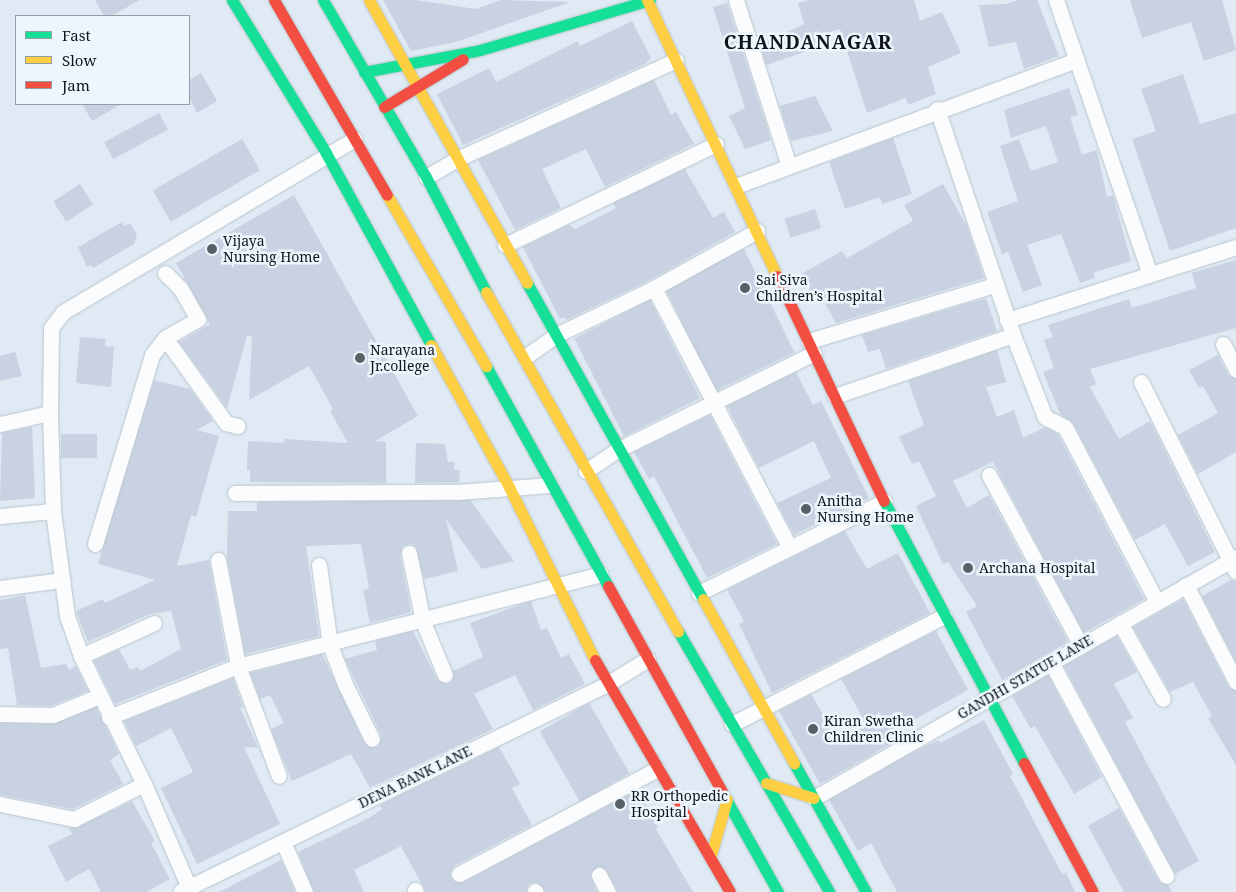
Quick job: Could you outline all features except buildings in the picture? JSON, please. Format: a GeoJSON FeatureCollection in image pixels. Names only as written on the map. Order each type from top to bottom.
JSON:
{"type":"FeatureCollection","features":[{"type":"Feature","properties":{"kind":"main road"},"geometry":{"type":"LineString","coordinates":[[232,0],[326,154],[509,487],[556,587],[607,684],[730,892]]}},
{"type":"Feature","properties":{"kind":"main road"},"geometry":{"type":"LineString","coordinates":[[274,0],[354,139],[465,322],[550,485],[778,892]]}},
{"type":"Feature","properties":{"kind":"main road"},"geometry":{"type":"LineString","coordinates":[[323,0],[426,177],[490,310],[525,357],[586,471],[829,892]]}},
{"type":"Feature","properties":{"kind":"main road"},"geometry":{"type":"LineString","coordinates":[[369,0],[866,892]]}},
{"type":"Feature","properties":{"kind":"main road"},"geometry":{"type":"LineString","coordinates":[[364,72],[480,50],[648,0],[884,501],[1093,892]]}},
{"type":"Feature","properties":{"kind":"main road"},"geometry":{"type":"LineString","coordinates":[[384,107],[416,85],[480,50]]}},
{"type":"Feature","properties":{"kind":"main road"},"geometry":{"type":"LineString","coordinates":[[766,783],[814,798]]}},
{"type":"Feature","properties":{"kind":"main road"},"geometry":{"type":"LineString","coordinates":[[710,858],[727,799]]}},
{"type":"Feature","properties":{"kind":"street"},"geometry":{"type":"LineString","coordinates":[[736,0],[789,166]]}},
{"type":"Feature","properties":{"kind":"street"},"geometry":{"type":"LineString","coordinates":[[1056,0],[1150,274]]}},
{"type":"Feature","properties":{"kind":"street"},"geometry":{"type":"LineString","coordinates":[[426,177],[457,158],[676,60]]}},
{"type":"Feature","properties":{"kind":"street"},"geometry":{"type":"LineString","coordinates":[[736,186],[937,109],[1076,60]]}},
{"type":"Feature","properties":{"kind":"street"},"geometry":{"type":"LineString","coordinates":[[937,109],[1007,320],[1045,417],[1065,427],[1157,602]]}},
{"type":"Feature","properties":{"kind":"street"},"geometry":{"type":"LineString","coordinates":[[187,890],[144,784],[109,717],[81,656],[67,616],[53,511],[50,413],[51,328],[63,312],[354,139]]}},
{"type":"Feature","properties":{"kind":"street"},"geometry":{"type":"LineString","coordinates":[[505,244],[716,144]]}},
{"type":"Feature","properties":{"kind":"street"},"geometry":{"type":"LineString","coordinates":[[525,357],[556,335],[654,288],[757,231]]}},
{"type":"Feature","properties":{"kind":"street"},"geometry":{"type":"LineString","coordinates":[[1007,320],[1236,247]]}},
{"type":"Feature","properties":{"kind":"street"},"geometry":{"type":"LineString","coordinates":[[95,544],[152,354],[166,338],[198,318],[180,288],[165,273]]}},
{"type":"Feature","properties":{"kind":"street"},"geometry":{"type":"LineString","coordinates":[[586,471],[619,449],[714,401],[812,347],[995,285]]}},
{"type":"Feature","properties":{"kind":"street"},"geometry":{"type":"LineString","coordinates":[[654,288],[790,548]]}},
{"type":"Feature","properties":{"kind":"street"},"geometry":{"type":"LineString","coordinates":[[834,396],[1013,335]]}},
{"type":"Feature","properties":{"kind":"street"},"geometry":{"type":"LineString","coordinates":[[166,338],[226,423],[238,426]]}},
{"type":"Feature","properties":{"kind":"street"},"geometry":{"type":"LineString","coordinates":[[1223,344],[1236,370]]}},
{"type":"Feature","properties":{"kind":"street"},"geometry":{"type":"LineString","coordinates":[[1141,382],[1234,563]]}},
{"type":"Feature","properties":{"kind":"street"},"geometry":{"type":"LineString","coordinates":[[0,424],[50,413]]}},
{"type":"Feature","properties":{"kind":"street"},"geometry":{"type":"LineString","coordinates":[[989,475],[1081,646]]}},
{"type":"Feature","properties":{"kind":"street"},"geometry":{"type":"LineString","coordinates":[[235,493],[457,492],[550,485]]}},
{"type":"Feature","properties":{"kind":"street"},"geometry":{"type":"LineString","coordinates":[[699,593],[884,501]]}},
{"type":"Feature","properties":{"kind":"street"},"geometry":{"type":"LineString","coordinates":[[0,516],[53,511]]}},
{"type":"Feature","properties":{"kind":"street"},"geometry":{"type":"LineString","coordinates":[[409,553],[423,622],[445,675]]}},
{"type":"Feature","properties":{"kind":"street"},"geometry":{"type":"LineString","coordinates":[[218,560],[238,666],[279,776]]}},
{"type":"Feature","properties":{"kind":"street","name":"GANDHI STATUE LANE"},"geometry":{"type":"LineString","coordinates":[[814,798],[1186,585],[1234,563]]}},
{"type":"Feature","properties":{"kind":"street"},"geometry":{"type":"LineString","coordinates":[[319,565],[330,645],[345,684],[372,738]]}},
{"type":"Feature","properties":{"kind":"street"},"geometry":{"type":"LineString","coordinates":[[109,717],[238,666],[423,622],[600,574]]}},
{"type":"Feature","properties":{"kind":"street"},"geometry":{"type":"LineString","coordinates":[[0,588],[62,580]]}},
{"type":"Feature","properties":{"kind":"street"},"geometry":{"type":"LineString","coordinates":[[1186,585],[1236,682]]}},
{"type":"Feature","properties":{"kind":"street"},"geometry":{"type":"LineString","coordinates":[[732,724],[944,616]]}},
{"type":"Feature","properties":{"kind":"street"},"geometry":{"type":"LineString","coordinates":[[81,656],[154,623]]}},
{"type":"Feature","properties":{"kind":"street"},"geometry":{"type":"LineString","coordinates":[[1120,623],[1163,699]]}},
{"type":"Feature","properties":{"kind":"street","name":"DENA BANK LANE"},"geometry":{"type":"LineString","coordinates":[[187,890],[607,684],[648,659]]}},
{"type":"Feature","properties":{"kind":"street"},"geometry":{"type":"LineString","coordinates":[[1051,662],[1166,876]]}},
{"type":"Feature","properties":{"kind":"street"},"geometry":{"type":"LineString","coordinates":[[0,714],[53,715],[99,696]]}},
{"type":"Feature","properties":{"kind":"street"},"geometry":{"type":"LineString","coordinates":[[460,874],[657,768]]}},
{"type":"Feature","properties":{"kind":"street"},"geometry":{"type":"LineString","coordinates":[[0,804],[74,818],[144,784]]}},
{"type":"Feature","properties":{"kind":"street"},"geometry":{"type":"LineString","coordinates":[[283,842],[305,892]]}},
{"type":"Feature","properties":{"kind":"street"},"geometry":{"type":"LineString","coordinates":[[599,875],[608,892]]}},
{"type":"Feature","properties":{"kind":"traffic: fast"},"geometry":{"type":"LineString","coordinates":[[232,0],[326,153],[431,345]]}},
{"type":"Feature","properties":{"kind":"traffic: fast"},"geometry":{"type":"LineString","coordinates":[[323,0],[426,177],[486,292]]}},
{"type":"Feature","properties":{"kind":"traffic: fast"},"geometry":{"type":"LineString","coordinates":[[364,72],[480,50],[650,0]]}},
{"type":"Feature","properties":{"kind":"traffic: fast"},"geometry":{"type":"LineString","coordinates":[[527,283],[703,599]]}},
{"type":"Feature","properties":{"kind":"traffic: fast"},"geometry":{"type":"LineString","coordinates":[[486,366],[608,586]]}},
{"type":"Feature","properties":{"kind":"traffic: fast"},"geometry":{"type":"LineString","coordinates":[[884,501],[1024,763]]}},
{"type":"Feature","properties":{"kind":"traffic: fast"},"geometry":{"type":"LineString","coordinates":[[678,631],[829,892]]}},
{"type":"Feature","properties":{"kind":"traffic: fast"},"geometry":{"type":"LineString","coordinates":[[794,763],[866,892]]}},
{"type":"Feature","properties":{"kind":"traffic: fast"},"geometry":{"type":"LineString","coordinates":[[722,792],[778,892]]}},
{"type":"Feature","properties":{"kind":"traffic: slow"},"geometry":{"type":"LineString","coordinates":[[369,0],[527,283]]}},
{"type":"Feature","properties":{"kind":"traffic: slow"},"geometry":{"type":"LineString","coordinates":[[647,0],[777,276]]}},
{"type":"Feature","properties":{"kind":"traffic: slow"},"geometry":{"type":"LineString","coordinates":[[387,195],[486,366]]}},
{"type":"Feature","properties":{"kind":"traffic: slow"},"geometry":{"type":"LineString","coordinates":[[486,292],[678,631]]}},
{"type":"Feature","properties":{"kind":"traffic: slow"},"geometry":{"type":"LineString","coordinates":[[431,345],[509,487],[595,660]]}},
{"type":"Feature","properties":{"kind":"traffic: slow"},"geometry":{"type":"LineString","coordinates":[[703,599],[794,763]]}},
{"type":"Feature","properties":{"kind":"traffic: slow"},"geometry":{"type":"LineString","coordinates":[[766,783],[814,798]]}},
{"type":"Feature","properties":{"kind":"traffic: slow"},"geometry":{"type":"LineString","coordinates":[[710,858],[727,799]]}},
{"type":"Feature","properties":{"kind":"traffic: jam"},"geometry":{"type":"LineString","coordinates":[[274,0],[387,195]]}},
{"type":"Feature","properties":{"kind":"traffic: jam"},"geometry":{"type":"LineString","coordinates":[[384,107],[463,59]]}},
{"type":"Feature","properties":{"kind":"traffic: jam"},"geometry":{"type":"LineString","coordinates":[[777,276],[884,501]]}},
{"type":"Feature","properties":{"kind":"traffic: jam"},"geometry":{"type":"LineString","coordinates":[[608,586],[722,792]]}},
{"type":"Feature","properties":{"kind":"traffic: jam"},"geometry":{"type":"LineString","coordinates":[[595,660],[730,892]]}},
{"type":"Feature","properties":{"kind":"traffic: jam"},"geometry":{"type":"LineString","coordinates":[[1024,763],[1093,892]]}},
{"type":"Feature","properties":{"kind":"place","name":"Vijaya Nursing Home"},"geometry":{"type":"Point","coordinates":[212,249]}},
{"type":"Feature","properties":{"kind":"place","name":"Sai Siva Children’s Hospital"},"geometry":{"type":"Point","coordinates":[745,288]}},
{"type":"Feature","properties":{"kind":"place","name":"Narayana Jr.college"},"geometry":{"type":"Point","coordinates":[360,358]}},
{"type":"Feature","properties":{"kind":"place","name":"Anitha Nursing Home"},"geometry":{"type":"Point","coordinates":[806,509]}},
{"type":"Feature","properties":{"kind":"place","name":"Archana Hospital"},"geometry":{"type":"Point","coordinates":[968,568]}},
{"type":"Feature","properties":{"kind":"place","name":"Kiran Swetha Children Clinic"},"geometry":{"type":"Point","coordinates":[813,729]}},
{"type":"Feature","properties":{"kind":"place","name":"RR Orthopedic Hospital"},"geometry":{"type":"Point","coordinates":[620,804]}},
{"type":"Feature","properties":{"kind":"district","name":"CHANDANAGAR"},"geometry":{"type":"Point","coordinates":[808,43]}}]}
